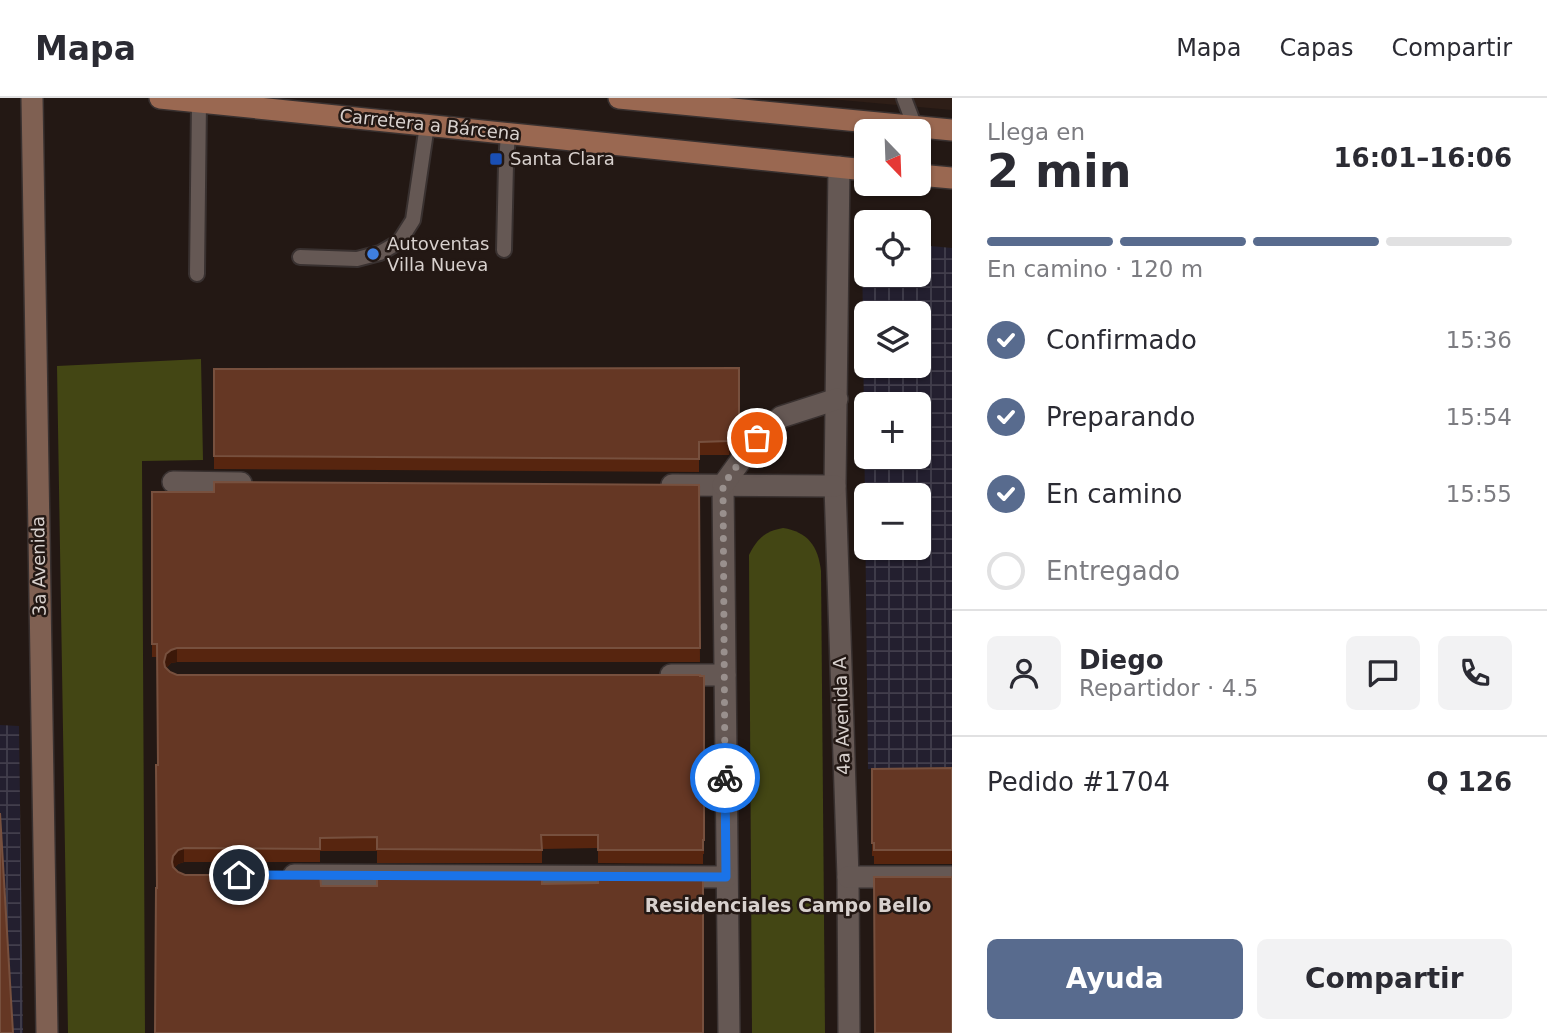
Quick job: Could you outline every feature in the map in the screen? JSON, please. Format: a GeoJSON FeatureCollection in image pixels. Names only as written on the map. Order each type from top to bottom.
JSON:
{"type":"FeatureCollection","features":[{"type":"Feature","properties":{"kind":"main road","name":"Carretera a Bárcena"},"geometry":{"type":"LineString","coordinates":[[160,98],[854,169]]}},
{"type":"Feature","properties":{"kind":"main road"},"geometry":{"type":"LineString","coordinates":[[619,98],[854,121]]}},
{"type":"Feature","properties":{"kind":"main road"},"geometry":{"type":"LineString","coordinates":[[931,128],[952,130]]}},
{"type":"Feature","properties":{"kind":"main road"},"geometry":{"type":"LineString","coordinates":[[931,176],[952,178]]}},
{"type":"Feature","properties":{"kind":"street","name":"3a Avenida"},"geometry":{"type":"LineString","coordinates":[[32,98],[47,1033]]}},
{"type":"Feature","properties":{"kind":"street","name":"4a Avenida A"},"geometry":{"type":"LineString","coordinates":[[839,167],[835,486],[848,877],[849,1033]]}},
{"type":"Feature","properties":{"kind":"street"},"geometry":{"type":"LineString","coordinates":[[729,1033],[723,485],[757,438],[782,417],[837,399]]}},
{"type":"Feature","properties":{"kind":"street"},"geometry":{"type":"LineString","coordinates":[[173,482],[256,483]]}},
{"type":"Feature","properties":{"kind":"street"},"geometry":{"type":"LineString","coordinates":[[654,485],[835,486]]}},
{"type":"Feature","properties":{"kind":"street"},"geometry":{"type":"LineString","coordinates":[[656,675],[724,675]]}},
{"type":"Feature","properties":{"kind":"street"},"geometry":{"type":"LineString","coordinates":[[268,875],[726,877]]}},
{"type":"Feature","properties":{"kind":"street"},"geometry":{"type":"LineString","coordinates":[[848,877],[952,877]]}},
{"type":"Feature","properties":{"kind":"lane"},"geometry":{"type":"LineString","coordinates":[[748,111],[767,98]]}},
{"type":"Feature","properties":{"kind":"lane"},"geometry":{"type":"LineString","coordinates":[[904,98],[912,119]]}},
{"type":"Feature","properties":{"kind":"lane"},"geometry":{"type":"LineString","coordinates":[[197,274],[199,102]]}},
{"type":"Feature","properties":{"kind":"lane"},"geometry":{"type":"LineString","coordinates":[[300,257],[357,259],[380,253],[399,242],[413,220],[427,125]]}},
{"type":"Feature","properties":{"kind":"lane"},"geometry":{"type":"LineString","coordinates":[[504,250],[508,133]]}},
{"type":"Feature","properties":{"kind":"shaded area"},"geometry":{"type":"Polygon","coordinates":[[[819,98],[952,98],[952,110],[819,98]]]}},
{"type":"Feature","properties":{"kind":"shaded area"},"geometry":{"type":"Polygon","coordinates":[[[931,246],[952,248],[952,767],[868,769],[866,560],[931,560],[931,483],[865,483],[865,469],[931,469],[931,392],[864,392],[864,378],[931,378],[931,301],[863,301],[863,287],[931,287],[931,246]]]}},
{"type":"Feature","properties":{"kind":"shaded area"},"geometry":{"type":"Polygon","coordinates":[[[0,725],[19,726],[23,1033],[0,1033],[0,725]]]}},
{"type":"Feature","properties":{"kind":"green space"},"geometry":{"type":"Polygon","coordinates":[[[201,359],[203,460],[142,461],[145,1033],[68,1033],[57,366],[201,359]]]}},
{"type":"Feature","properties":{"kind":"green space"},"geometry":{"type":"Polygon","coordinates":[[[783,528],[799,533],[810,542],[817,554],[821,571],[825,1033],[752,1033],[749,555],[762,537],[783,528]]]}},
{"type":"Feature","properties":{"kind":"building"},"geometry":{"type":"Polygon","coordinates":[[[739,368],[739,427],[729,441],[699,442],[699,459],[214,456],[214,369],[739,368]]]}},
{"type":"Feature","properties":{"kind":"building"},"geometry":{"type":"Polygon","coordinates":[[[214,482],[699,485],[700,648],[177,648],[166,654],[164,662],[170,672],[177,675],[704,676],[703,850],[598,850],[598,835],[541,835],[542,850],[377,849],[377,837],[320,838],[320,849],[184,848],[178,850],[172,862],[178,872],[185,875],[320,875],[321,886],[377,886],[377,875],[542,876],[542,884],[598,883],[598,876],[703,877],[703,1033],[155,1033],[158,765],[157,644],[152,644],[152,492],[214,492],[214,482]]]}},
{"type":"Feature","properties":{"kind":"building"},"geometry":{"type":"Polygon","coordinates":[[[952,768],[952,850],[874,850],[872,769],[952,768]]]}},
{"type":"Feature","properties":{"kind":"building"},"geometry":{"type":"Polygon","coordinates":[[[0,813],[13,1033],[0,1033],[0,813]]]}},
{"type":"Feature","properties":{"kind":"building"},"geometry":{"type":"Polygon","coordinates":[[[874,877],[952,877],[952,1033],[875,1033],[874,877]]]}},
{"type":"Feature","properties":{"kind":"way so far"},"geometry":{"type":"LineString","coordinates":[[725,778],[723,485],[757,438]]}},
{"type":"Feature","properties":{"kind":"place","name":"Santa Clara"},"geometry":{"type":"Point","coordinates":[496,159]}},
{"type":"Feature","properties":{"kind":"place","name":"Autoventas Villa Nueva"},"geometry":{"type":"Point","coordinates":[373,254]}},
{"type":"Feature","properties":{"kind":"district","name":"Residenciales Campo Bello"},"geometry":{"type":"Point","coordinates":[788,905]}},
{"type":"Feature","properties":{"kind":"route"},"geometry":{"type":"LineString","coordinates":[[239,875],[726,877],[725,778]]}}]}
